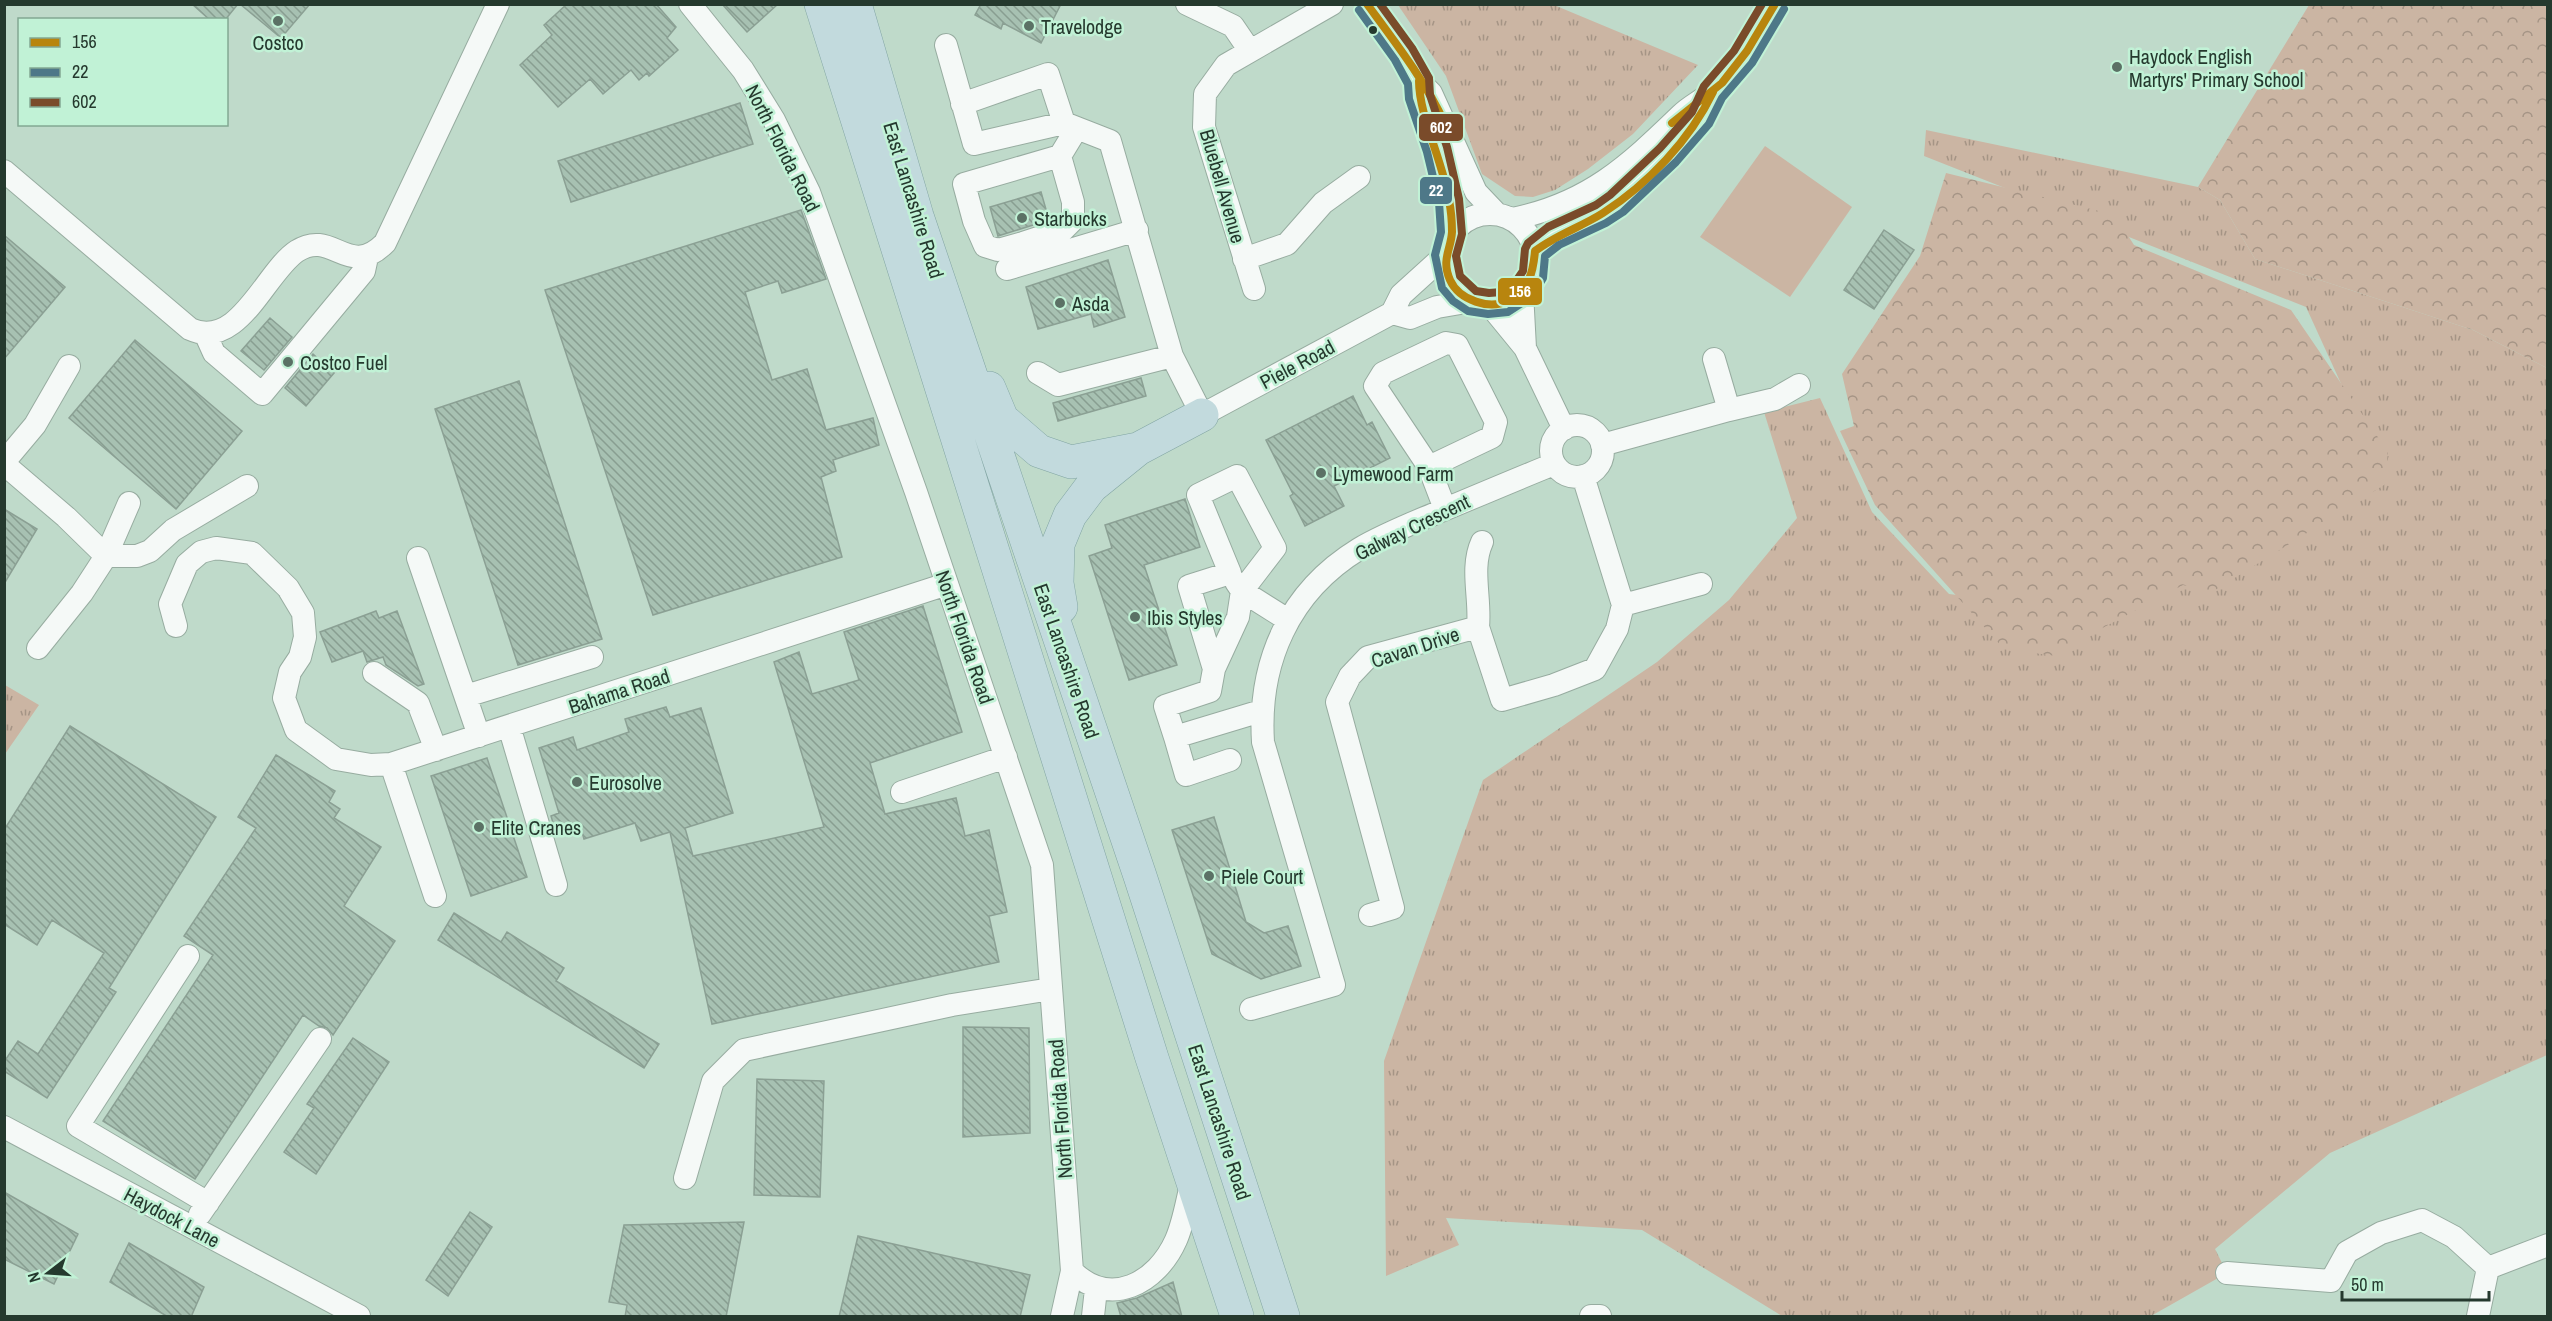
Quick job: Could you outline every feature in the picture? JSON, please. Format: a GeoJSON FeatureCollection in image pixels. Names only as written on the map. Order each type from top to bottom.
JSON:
{"type":"FeatureCollection","features":[{"type":"Feature","properties":{"kind":"highway","name":"East Lancashire Road"},"geometry":{"type":"LineString","coordinates":[[821,4],[1236,1317]]}},
{"type":"Feature","properties":{"kind":"highway","name":"East Lancashire Road"},"geometry":{"type":"LineString","coordinates":[[855,4],[917,216],[1078,694],[1282,1315]]}},
{"type":"Feature","properties":{"kind":"highway"},"geometry":{"type":"LineString","coordinates":[[917,216],[1002,419],[1039,451],[1071,462],[1138,449]]}},
{"type":"Feature","properties":{"kind":"highway"},"geometry":{"type":"LineString","coordinates":[[1078,694],[1057,583],[1058,544],[1070,514],[1091,487],[1138,449],[1202,415]]}},
{"type":"Feature","properties":{"kind":"street"},"geometry":{"type":"LineString","coordinates":[[4,171],[190,329],[205,333],[225,328],[234,322],[297,251],[318,245],[357,258],[367,257],[377,251],[392,233],[498,4]]}},
{"type":"Feature","properties":{"kind":"street","name":"North Florida Road"},"geometry":{"type":"LineString","coordinates":[[690,4],[743,70],[774,120],[809,192],[947,584],[1042,865],[1072,1271],[1062,1317]]}},
{"type":"Feature","properties":{"kind":"street"},"geometry":{"type":"LineString","coordinates":[[1187,4],[1233,26],[1250,51]]}},
{"type":"Feature","properties":{"kind":"street","name":"Bluebell Avenue"},"geometry":{"type":"LineString","coordinates":[[1254,289],[1203,127],[1205,94],[1227,65],[1332,4]]}},
{"type":"Feature","properties":{"kind":"street"},"geometry":{"type":"LineString","coordinates":[[1367,4],[1404,54],[1419,81],[1431,93],[1476,192],[1504,216],[1525,229],[1535,251],[1533,274],[1522,292],[1505,302],[1481,302]]}},
{"type":"Feature","properties":{"kind":"street"},"geometry":{"type":"LineString","coordinates":[[1535,251],[1553,236],[1600,214],[1617,203],[1668,155],[1701,118],[1713,92],[1743,57],[1775,4]]}},
{"type":"Feature","properties":{"kind":"street"},"geometry":{"type":"LineString","coordinates":[[946,45],[974,144],[1070,125],[1110,141],[1173,356],[1202,415]]}},
{"type":"Feature","properties":{"kind":"street"},"geometry":{"type":"LineString","coordinates":[[962,104],[1048,74],[1070,125],[1060,156],[1073,202],[1073,220],[1063,230],[1023,243],[998,250],[985,246],[974,221],[964,184],[1060,156]]}},
{"type":"Feature","properties":{"kind":"street"},"geometry":{"type":"LineString","coordinates":[[1419,81],[1419,98],[1437,149],[1449,200],[1452,233],[1445,255],[1450,281],[1460,293],[1481,302],[1525,348],[1564,429]]}},
{"type":"Feature","properties":{"kind":"street"},"geometry":{"type":"LineString","coordinates":[[1452,233],[1472,217],[1545,212],[1598,186],[1641,153],[1690,106],[1713,92]]}},
{"type":"Feature","properties":{"kind":"street"},"geometry":{"type":"LineString","coordinates":[[1244,259],[1287,244],[1323,203],[1359,177]]}},
{"type":"Feature","properties":{"kind":"street"},"geometry":{"type":"LineString","coordinates":[[1007,269],[1137,230]]}},
{"type":"Feature","properties":{"kind":"street","name":"Piele Road"},"geometry":{"type":"LineString","coordinates":[[1202,415],[1392,313],[1401,295],[1445,255]]}},
{"type":"Feature","properties":{"kind":"street"},"geometry":{"type":"LineString","coordinates":[[205,333],[214,353],[262,393],[364,271],[367,257]]}},
{"type":"Feature","properties":{"kind":"street"},"geometry":{"type":"LineString","coordinates":[[1522,292],[1525,348]]}},
{"type":"Feature","properties":{"kind":"street","name":"Piele Road"},"geometry":{"type":"LineString","coordinates":[[1392,313],[1410,318],[1437,307],[1481,302]]}},
{"type":"Feature","properties":{"kind":"street"},"geometry":{"type":"LineString","coordinates":[[1429,467],[1492,437],[1496,423],[1457,345],[1446,343],[1383,373],[1375,386],[1429,467],[1445,509]]}},
{"type":"Feature","properties":{"kind":"street"},"geometry":{"type":"LineString","coordinates":[[1038,373],[1058,385],[1173,356]]}},
{"type":"Feature","properties":{"kind":"street"},"geometry":{"type":"LineString","coordinates":[[1714,359],[1729,410]]}},
{"type":"Feature","properties":{"kind":"street"},"geometry":{"type":"LineString","coordinates":[[69,366],[35,425],[4,463],[66,517],[106,556],[137,556],[150,550],[173,530],[247,486]]}},
{"type":"Feature","properties":{"kind":"street"},"geometry":{"type":"LineString","coordinates":[[1602,445],[1766,399],[1775,399],[1799,385]]}},
{"type":"Feature","properties":{"kind":"street"},"geometry":{"type":"LineString","coordinates":[[1579,426],[1587,428],[1594,432],[1602,445],[1599,465],[1583,476],[1564,473],[1554,464],[1552,448],[1554,441],[1564,429],[1579,426]]}},
{"type":"Feature","properties":{"kind":"street","name":"Galway Crescent"},"geometry":{"type":"LineString","coordinates":[[1251,1009],[1334,985],[1263,742],[1261,711],[1266,677],[1288,620],[1307,593],[1332,569],[1358,550],[1445,509],[1554,464]]}},
{"type":"Feature","properties":{"kind":"street"},"geometry":{"type":"LineString","coordinates":[[1583,476],[1623,605],[1701,584]]}},
{"type":"Feature","properties":{"kind":"street"},"geometry":{"type":"LineString","coordinates":[[38,648],[82,593],[106,556],[129,503]]}},
{"type":"Feature","properties":{"kind":"street"},"geometry":{"type":"LineString","coordinates":[[1478,627],[1477,552],[1482,542]]}},
{"type":"Feature","properties":{"kind":"street","name":"Bahama Road"},"geometry":{"type":"LineString","coordinates":[[176,626],[170,604],[187,564],[201,552],[216,548],[252,553],[288,588],[305,620],[305,638],[300,657],[290,672],[285,698],[296,730],[336,759],[371,765],[391,764],[947,584]]}},
{"type":"Feature","properties":{"kind":"street"},"geometry":{"type":"LineString","coordinates":[[418,558],[479,736]]}},
{"type":"Feature","properties":{"kind":"street"},"geometry":{"type":"LineString","coordinates":[[1230,760],[1186,775],[1165,706],[1210,691],[1214,669],[1238,617],[1236,582]]}},
{"type":"Feature","properties":{"kind":"street"},"geometry":{"type":"LineString","coordinates":[[1214,669],[1189,586],[1236,582],[1288,620]]}},
{"type":"Feature","properties":{"kind":"street","name":"Cavan Drive"},"geometry":{"type":"LineString","coordinates":[[1370,915],[1393,908],[1337,702],[1350,676],[1368,657],[1478,627],[1502,700],[1554,685],[1595,669],[1617,629],[1623,605]]}},
{"type":"Feature","properties":{"kind":"street"},"geometry":{"type":"LineString","coordinates":[[466,696],[592,657]]}},
{"type":"Feature","properties":{"kind":"street"},"geometry":{"type":"LineString","coordinates":[[374,673],[418,703],[436,750]]}},
{"type":"Feature","properties":{"kind":"street"},"geometry":{"type":"LineString","coordinates":[[1174,737],[1261,711]]}},
{"type":"Feature","properties":{"kind":"street"},"geometry":{"type":"LineString","coordinates":[[509,726],[556,885]]}},
{"type":"Feature","properties":{"kind":"street"},"geometry":{"type":"LineString","coordinates":[[902,792],[1006,757]]}},
{"type":"Feature","properties":{"kind":"street"},"geometry":{"type":"LineString","coordinates":[[391,764],[435,896]]}},
{"type":"Feature","properties":{"kind":"street"},"geometry":{"type":"LineString","coordinates":[[188,956],[78,1126],[208,1203]]}},
{"type":"Feature","properties":{"kind":"street"},"geometry":{"type":"LineString","coordinates":[[685,1178],[713,1081],[744,1050],[952,1005],[1051,989]]}},
{"type":"Feature","properties":{"kind":"street"},"geometry":{"type":"LineString","coordinates":[[191,1228],[320,1039]]}},
{"type":"Feature","properties":{"kind":"street","name":"Haydock Lane"},"geometry":{"type":"LineString","coordinates":[[4,1127],[344,1313]]}},
{"type":"Feature","properties":{"kind":"street"},"geometry":{"type":"LineString","coordinates":[[1072,1271],[1083,1282],[1096,1289],[1114,1290],[1131,1286],[1153,1274],[1176,1239],[1192,1181]]}},
{"type":"Feature","properties":{"kind":"street"},"geometry":{"type":"LineString","coordinates":[[2227,1273],[2331,1281],[2347,1252],[2381,1233],[2422,1220],[2454,1237],[2488,1268]]}},
{"type":"Feature","properties":{"kind":"street"},"geometry":{"type":"LineString","coordinates":[[2488,1268],[2547,1245]]}},
{"type":"Feature","properties":{"kind":"street"},"geometry":{"type":"LineString","coordinates":[[2478,1317],[2488,1268]]}},
{"type":"Feature","properties":{"kind":"street"},"geometry":{"type":"LineString","coordinates":[[1093,1317],[1096,1289]]}},
{"type":"Feature","properties":{"kind":"street"},"geometry":{"type":"LineString","coordinates":[[1591,1317],[1598,1314],[1600,1317]]}},
{"type":"Feature","properties":{"kind":"green space"},"geometry":{"type":"Polygon","coordinates":[[[1398,5],[1554,5],[1698,65],[1633,134],[1588,169],[1555,190],[1533,197],[1515,196],[1482,174],[1446,76],[1398,5]]]}},
{"type":"Feature","properties":{"kind":"green space"},"geometry":{"type":"Polygon","coordinates":[[[2309,5],[2547,5],[2547,368],[2473,330],[2255,259],[2220,200],[2198,187],[2309,5]]]}},
{"type":"Feature","properties":{"kind":"green space"},"geometry":{"type":"Polygon","coordinates":[[[1926,130],[2198,187],[2220,200],[2255,259],[2473,330],[2547,368],[2547,1055],[2330,1153],[2215,1249],[2227,1273],[2151,1316],[1782,1316],[1642,1230],[1446,1218],[1459,1245],[1386,1276],[1384,1061],[1483,780],[1657,662],[1729,600],[1797,518],[1764,412],[1820,398],[1872,512],[1949,594],[2031,604],[2354,412],[2306,307],[1924,156],[1926,130]]]}},
{"type":"Feature","properties":{"kind":"green space"},"geometry":{"type":"Polygon","coordinates":[[[1765,146],[1852,207],[1790,297],[1700,237],[1765,146]]]}},
{"type":"Feature","properties":{"kind":"green space"},"geometry":{"type":"Polygon","coordinates":[[[1946,173],[2115,215],[2134,245],[2291,310],[2388,452],[2384,485],[2212,592],[2183,585],[2095,632],[2064,657],[2004,649],[1875,505],[1840,431],[1854,426],[1842,374],[1920,256],[1946,173]]]}},
{"type":"Feature","properties":{"kind":"green space"},"geometry":{"type":"Polygon","coordinates":[[[5,685],[39,705],[5,754],[5,685]]]}},
{"type":"Feature","properties":{"kind":"building","name":"Costco"},"geometry":{"type":"Polygon","coordinates":[[[192,4],[238,4],[227,18],[208,18],[192,4]]]}},
{"type":"Feature","properties":{"kind":"building","name":"Costco"},"geometry":{"type":"Polygon","coordinates":[[[240,4],[310,4],[281,38],[240,4]]]}},
{"type":"Feature","properties":{"kind":"building"},"geometry":{"type":"Polygon","coordinates":[[[567,4],[656,4],[676,27],[667,38],[678,50],[649,76],[647,73],[639,80],[631,70],[603,94],[590,79],[558,107],[520,65],[552,35],[544,25],[567,4]]]}},
{"type":"Feature","properties":{"kind":"building"},"geometry":{"type":"Polygon","coordinates":[[[722,4],[778,4],[747,32],[722,4]]]}},
{"type":"Feature","properties":{"kind":"building","name":"Travelodge"},"geometry":{"type":"Polygon","coordinates":[[[981,4],[1061,4],[1041,43],[1003,23],[1001,29],[975,15],[981,4]]]}},
{"type":"Feature","properties":{"kind":"building"},"geometry":{"type":"Polygon","coordinates":[[[740,103],[753,144],[571,202],[558,161],[740,103]]]}},
{"type":"Feature","properties":{"kind":"building"},"geometry":{"type":"Polygon","coordinates":[[[1041,192],[1049,220],[998,236],[990,207],[1041,192]]]}},
{"type":"Feature","properties":{"kind":"building"},"geometry":{"type":"Polygon","coordinates":[[[801,210],[826,279],[782,293],[778,281],[745,292],[772,380],[807,369],[826,430],[873,418],[879,445],[833,460],[836,471],[821,477],[842,557],[653,615],[545,290],[801,210]]]}},
{"type":"Feature","properties":{"kind":"building"},"geometry":{"type":"Polygon","coordinates":[[[1884,230],[1914,250],[1874,309],[1844,290],[1884,230]]]}},
{"type":"Feature","properties":{"kind":"building"},"geometry":{"type":"Polygon","coordinates":[[[4,235],[65,287],[4,359],[4,235]]]}},
{"type":"Feature","properties":{"kind":"building"},"geometry":{"type":"Polygon","coordinates":[[[1108,260],[1125,317],[1094,327],[1091,314],[1038,329],[1026,287],[1108,260]]]}},
{"type":"Feature","properties":{"kind":"building"},"geometry":{"type":"Polygon","coordinates":[[[270,318],[292,337],[264,370],[241,351],[270,318]]]}},
{"type":"Feature","properties":{"kind":"building"},"geometry":{"type":"Polygon","coordinates":[[[135,340],[242,431],[176,509],[69,418],[135,340]]]}},
{"type":"Feature","properties":{"kind":"building"},"geometry":{"type":"Polygon","coordinates":[[[313,354],[334,373],[306,406],[285,388],[313,354]]]}},
{"type":"Feature","properties":{"kind":"building"},"geometry":{"type":"Polygon","coordinates":[[[1141,378],[1146,396],[1058,421],[1053,403],[1141,378]]]}},
{"type":"Feature","properties":{"kind":"building"},"geometry":{"type":"Polygon","coordinates":[[[519,381],[602,639],[518,665],[435,409],[519,381]]]}},
{"type":"Feature","properties":{"kind":"building","name":"Lymewood Farm"},"geometry":{"type":"Polygon","coordinates":[[[1353,396],[1367,425],[1372,422],[1390,458],[1334,486],[1344,506],[1305,526],[1290,496],[1293,494],[1266,440],[1353,396]]]}},
{"type":"Feature","properties":{"kind":"building","name":"Ibis Styles"},"geometry":{"type":"Polygon","coordinates":[[[1185,499],[1200,547],[1144,565],[1177,665],[1129,680],[1089,556],[1112,548],[1105,525],[1185,499]]]}},
{"type":"Feature","properties":{"kind":"building"},"geometry":{"type":"Polygon","coordinates":[[[4,509],[37,529],[4,584],[4,509]]]}},
{"type":"Feature","properties":{"kind":"building"},"geometry":{"type":"Polygon","coordinates":[[[923,606],[962,732],[870,763],[885,814],[956,798],[965,836],[989,830],[1007,912],[989,916],[999,962],[712,1024],[670,832],[641,841],[635,823],[584,839],[580,825],[556,833],[551,816],[559,813],[539,748],[573,737],[577,750],[629,732],[625,719],[666,707],[670,717],[701,708],[733,813],[685,828],[693,856],[824,827],[774,662],[799,652],[812,694],[859,680],[844,632],[923,606]]]}},
{"type":"Feature","properties":{"kind":"building"},"geometry":{"type":"Polygon","coordinates":[[[376,611],[379,618],[397,611],[424,684],[418,686],[386,665],[383,657],[367,662],[363,651],[332,662],[320,632],[376,611]]]}},
{"type":"Feature","properties":{"kind":"building"},"geometry":{"type":"Polygon","coordinates":[[[70,726],[216,817],[109,988],[116,992],[47,1098],[4,1071],[4,1062],[18,1041],[38,1054],[104,953],[52,920],[37,945],[4,924],[4,830],[70,726]]]}},
{"type":"Feature","properties":{"kind":"building"},"geometry":{"type":"Polygon","coordinates":[[[276,755],[335,791],[329,802],[340,809],[334,818],[381,847],[344,906],[395,941],[333,1035],[327,1028],[319,1026],[303,1015],[195,1179],[103,1121],[213,955],[184,936],[256,828],[238,817],[276,755]]]}},
{"type":"Feature","properties":{"kind":"building"},"geometry":{"type":"Polygon","coordinates":[[[487,758],[527,877],[471,896],[431,776],[487,758]]]}},
{"type":"Feature","properties":{"kind":"building","name":"Piele Court"},"geometry":{"type":"Polygon","coordinates":[[[1214,817],[1246,922],[1264,933],[1288,926],[1301,966],[1261,979],[1212,954],[1172,830],[1214,817]]]}},
{"type":"Feature","properties":{"kind":"building"},"geometry":{"type":"Polygon","coordinates":[[[454,913],[501,942],[507,932],[564,968],[556,981],[659,1044],[644,1068],[438,940],[454,913]]]}},
{"type":"Feature","properties":{"kind":"building"},"geometry":{"type":"Polygon","coordinates":[[[963,1027],[1029,1028],[1030,1133],[963,1137],[963,1027]]]}},
{"type":"Feature","properties":{"kind":"building"},"geometry":{"type":"Polygon","coordinates":[[[353,1038],[389,1062],[316,1174],[284,1152],[314,1108],[307,1104],[353,1038]]]}},
{"type":"Feature","properties":{"kind":"building"},"geometry":{"type":"Polygon","coordinates":[[[757,1079],[824,1081],[820,1197],[754,1195],[757,1079]]]}},
{"type":"Feature","properties":{"kind":"building"},"geometry":{"type":"Polygon","coordinates":[[[4,1192],[78,1234],[54,1284],[4,1259],[4,1192]]]}},
{"type":"Feature","properties":{"kind":"building"},"geometry":{"type":"Polygon","coordinates":[[[470,1212],[492,1227],[448,1296],[426,1280],[470,1212]]]}},
{"type":"Feature","properties":{"kind":"building"},"geometry":{"type":"Polygon","coordinates":[[[744,1222],[726,1317],[625,1317],[627,1305],[609,1302],[624,1225],[744,1222]]]}},
{"type":"Feature","properties":{"kind":"building"},"geometry":{"type":"Polygon","coordinates":[[[858,1236],[1030,1275],[1020,1317],[839,1317],[858,1236]]]}},
{"type":"Feature","properties":{"kind":"building"},"geometry":{"type":"Polygon","coordinates":[[[129,1243],[204,1287],[191,1317],[168,1317],[110,1282],[129,1243]]]}},
{"type":"Feature","properties":{"kind":"building"},"geometry":{"type":"Polygon","coordinates":[[[1173,1282],[1182,1317],[1121,1317],[1117,1303],[1137,1298],[1173,1282]]]}},
{"type":"Feature","properties":{"kind":"transit line","name":"156"},"geometry":{"type":"LineString","coordinates":[[1367,4],[1419,78],[1445,124]]}},
{"type":"Feature","properties":{"kind":"transit line","name":"602"},"geometry":{"type":"LineString","coordinates":[[1380,4],[1412,48],[1429,78],[1430,95],[1447,147],[1459,199],[1462,234],[1456,256],[1460,276],[1476,291],[1489,293],[1502,292],[1514,284],[1523,271],[1525,249],[1528,243],[1548,227],[1596,205],[1610,195],[1660,148],[1692,112],[1704,86],[1734,51],[1762,4]]}},
{"type":"Feature","properties":{"kind":"transit line","name":"156"},"geometry":{"type":"LineString","coordinates":[[1672,123],[1722,83],[1747,51],[1775,4]]}},
{"type":"Feature","properties":{"kind":"transit line","name":"22"},"geometry":{"type":"LineString","coordinates":[[1359,10],[1395,60],[1408,84],[1409,99],[1427,152],[1439,202],[1441,232],[1435,255],[1442,288],[1453,301],[1468,311],[1488,314],[1508,312],[1531,297],[1543,278],[1545,256],[1559,245],[1606,223],[1623,212],[1676,162],[1709,124],[1722,98],[1752,63],[1784,9]]}},
{"type":"Feature","properties":{"kind":"transit line","name":"156"},"geometry":{"type":"LineString","coordinates":[[1419,81],[1423,109],[1442,170],[1450,208],[1452,232],[1446,260],[1447,273],[1460,293],[1484,304],[1501,303],[1516,295],[1529,280],[1535,251],[1603,213],[1652,175],[1680,144],[1704,110],[1713,92]]}},
{"type":"Feature","properties":{"kind":"place","name":"Costco"},"geometry":{"type":"Point","coordinates":[278,21]}},
{"type":"Feature","properties":{"kind":"place","name":"Travelodge"},"geometry":{"type":"Point","coordinates":[1029,26]}},
{"type":"Feature","properties":{"kind":"place","name":"Haydock English Martyrs' Primary School"},"geometry":{"type":"Point","coordinates":[2117,67]}},
{"type":"Feature","properties":{"kind":"place","name":"Starbucks"},"geometry":{"type":"Point","coordinates":[1022,218]}},
{"type":"Feature","properties":{"kind":"place","name":"Asda"},"geometry":{"type":"Point","coordinates":[1060,303]}},
{"type":"Feature","properties":{"kind":"place","name":"Costco Fuel"},"geometry":{"type":"Point","coordinates":[288,362]}},
{"type":"Feature","properties":{"kind":"place","name":"Lymewood Farm"},"geometry":{"type":"Point","coordinates":[1321,473]}},
{"type":"Feature","properties":{"kind":"place","name":"Ibis Styles"},"geometry":{"type":"Point","coordinates":[1135,617]}},
{"type":"Feature","properties":{"kind":"place","name":"Eurosolve"},"geometry":{"type":"Point","coordinates":[577,782]}},
{"type":"Feature","properties":{"kind":"place","name":"Elite Cranes"},"geometry":{"type":"Point","coordinates":[479,827]}},
{"type":"Feature","properties":{"kind":"place","name":"Piele Court"},"geometry":{"type":"Point","coordinates":[1209,876]}}]}
